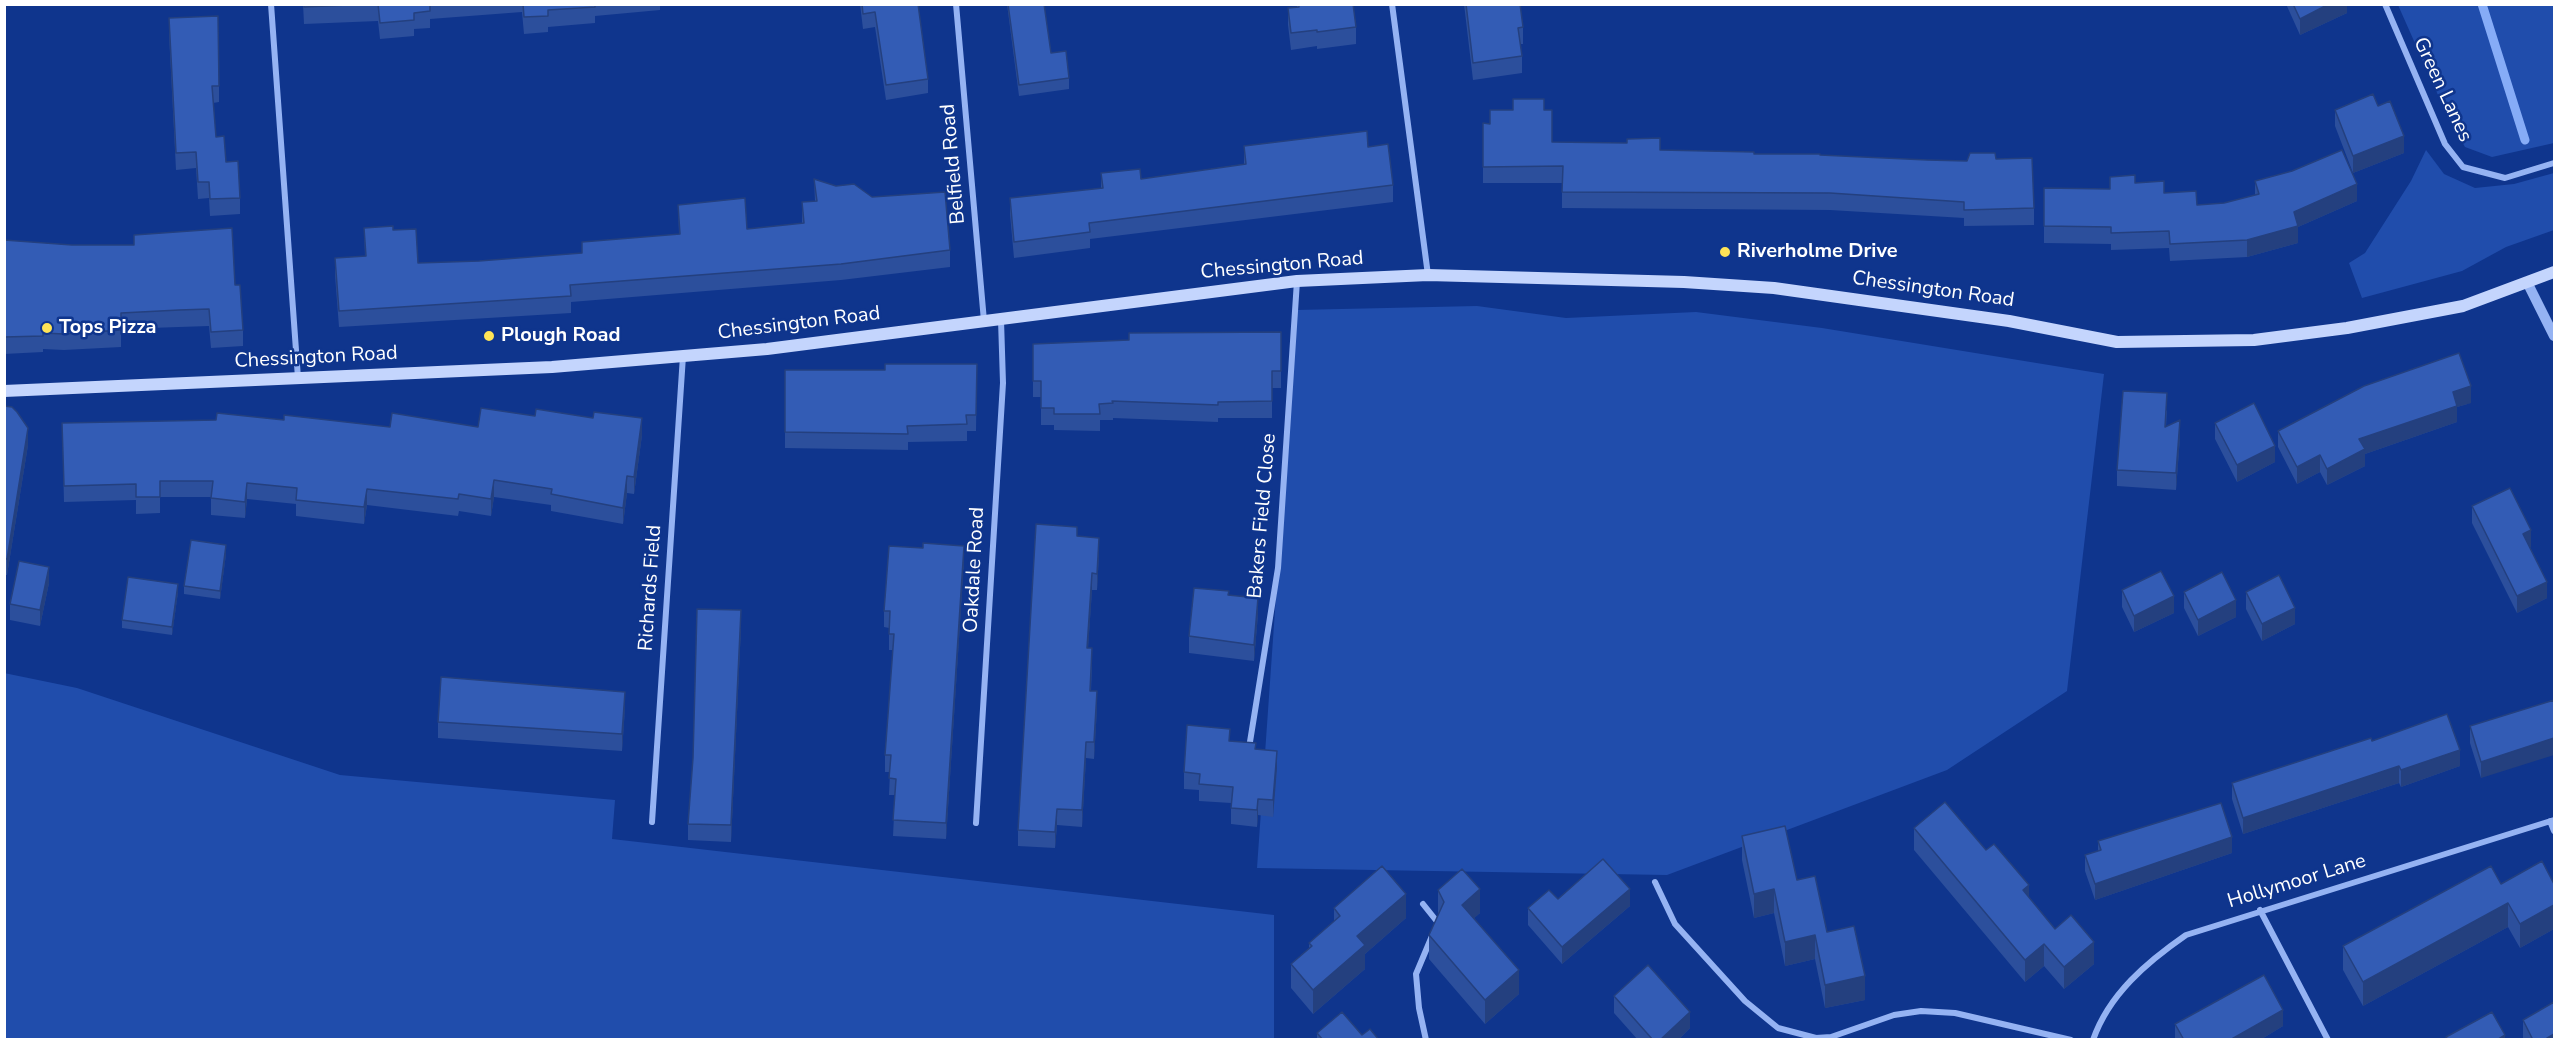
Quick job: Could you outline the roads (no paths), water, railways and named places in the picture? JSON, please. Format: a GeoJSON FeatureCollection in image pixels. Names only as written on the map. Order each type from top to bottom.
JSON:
{"type":"FeatureCollection","features":[{"type":"Feature","properties":{"kind":"main road","name":"Chessington Road"},"geometry":{"type":"LineString","coordinates":[[4,391],[552,367],[766,349],[1297,281],[1428,275],[1672,281],[1774,288],[2009,321],[2117,342],[2254,340],[2347,328],[2463,306],[2528,284],[2554,272]]}},
{"type":"Feature","properties":{"kind":"street"},"geometry":{"type":"LineString","coordinates":[[271,4],[298,378]]}},
{"type":"Feature","properties":{"kind":"street","name":"Belfield Road"},"geometry":{"type":"LineString","coordinates":[[956,4],[984,321]]}},
{"type":"Feature","properties":{"kind":"street"},"geometry":{"type":"LineString","coordinates":[[1392,4],[1428,275]]}},
{"type":"Feature","properties":{"kind":"street","name":"Green Lanes"},"geometry":{"type":"LineString","coordinates":[[2385,4],[2445,144],[2463,167],[2505,178],[2554,163]]}},
{"type":"Feature","properties":{"kind":"street","name":"Bakers Field Close"},"geometry":{"type":"LineString","coordinates":[[1249,753],[1278,567],[1297,281]]}},
{"type":"Feature","properties":{"kind":"street"},"geometry":{"type":"LineString","coordinates":[[2528,284],[2554,336]]}},
{"type":"Feature","properties":{"kind":"street","name":"Oakdale Road"},"geometry":{"type":"LineString","coordinates":[[976,823],[1003,383],[1001,320]]}},
{"type":"Feature","properties":{"kind":"street","name":"Richards Field"},"geometry":{"type":"LineString","coordinates":[[652,822],[683,356]]}},
{"type":"Feature","properties":{"kind":"street"},"geometry":{"type":"LineString","coordinates":[[2552,821],[2554,831]]}},
{"type":"Feature","properties":{"kind":"street","name":"Hollymoor Lane"},"geometry":{"type":"LineString","coordinates":[[2093,1040],[2100,1020],[2124,987],[2153,958],[2186,935],[2260,910],[2552,821]]}},
{"type":"Feature","properties":{"kind":"street"},"geometry":{"type":"LineString","coordinates":[[1655,882],[1675,924],[1746,1001],[1778,1028],[1816,1038],[1831,1037],[1894,1015],[1921,1011],[1955,1012],[2071,1040]]}},
{"type":"Feature","properties":{"kind":"street"},"geometry":{"type":"LineString","coordinates":[[1423,903],[1439,924],[1416,974],[1419,1008],[1426,1040]]}},
{"type":"Feature","properties":{"kind":"street"},"geometry":{"type":"LineString","coordinates":[[2260,910],[2328,1040]]}},
{"type":"Feature","properties":{"kind":"waterway"},"geometry":{"type":"LineString","coordinates":[[2482,4],[2525,140]]}},
{"type":"Feature","properties":{"kind":"place","name":"Riverholme Drive"},"geometry":{"type":"Point","coordinates":[1725,252]}},
{"type":"Feature","properties":{"kind":"place","name":"Tops Pizza"},"geometry":{"type":"Point","coordinates":[47,328]}},
{"type":"Feature","properties":{"kind":"place","name":"Plough Road"},"geometry":{"type":"Point","coordinates":[489,336]}}]}
